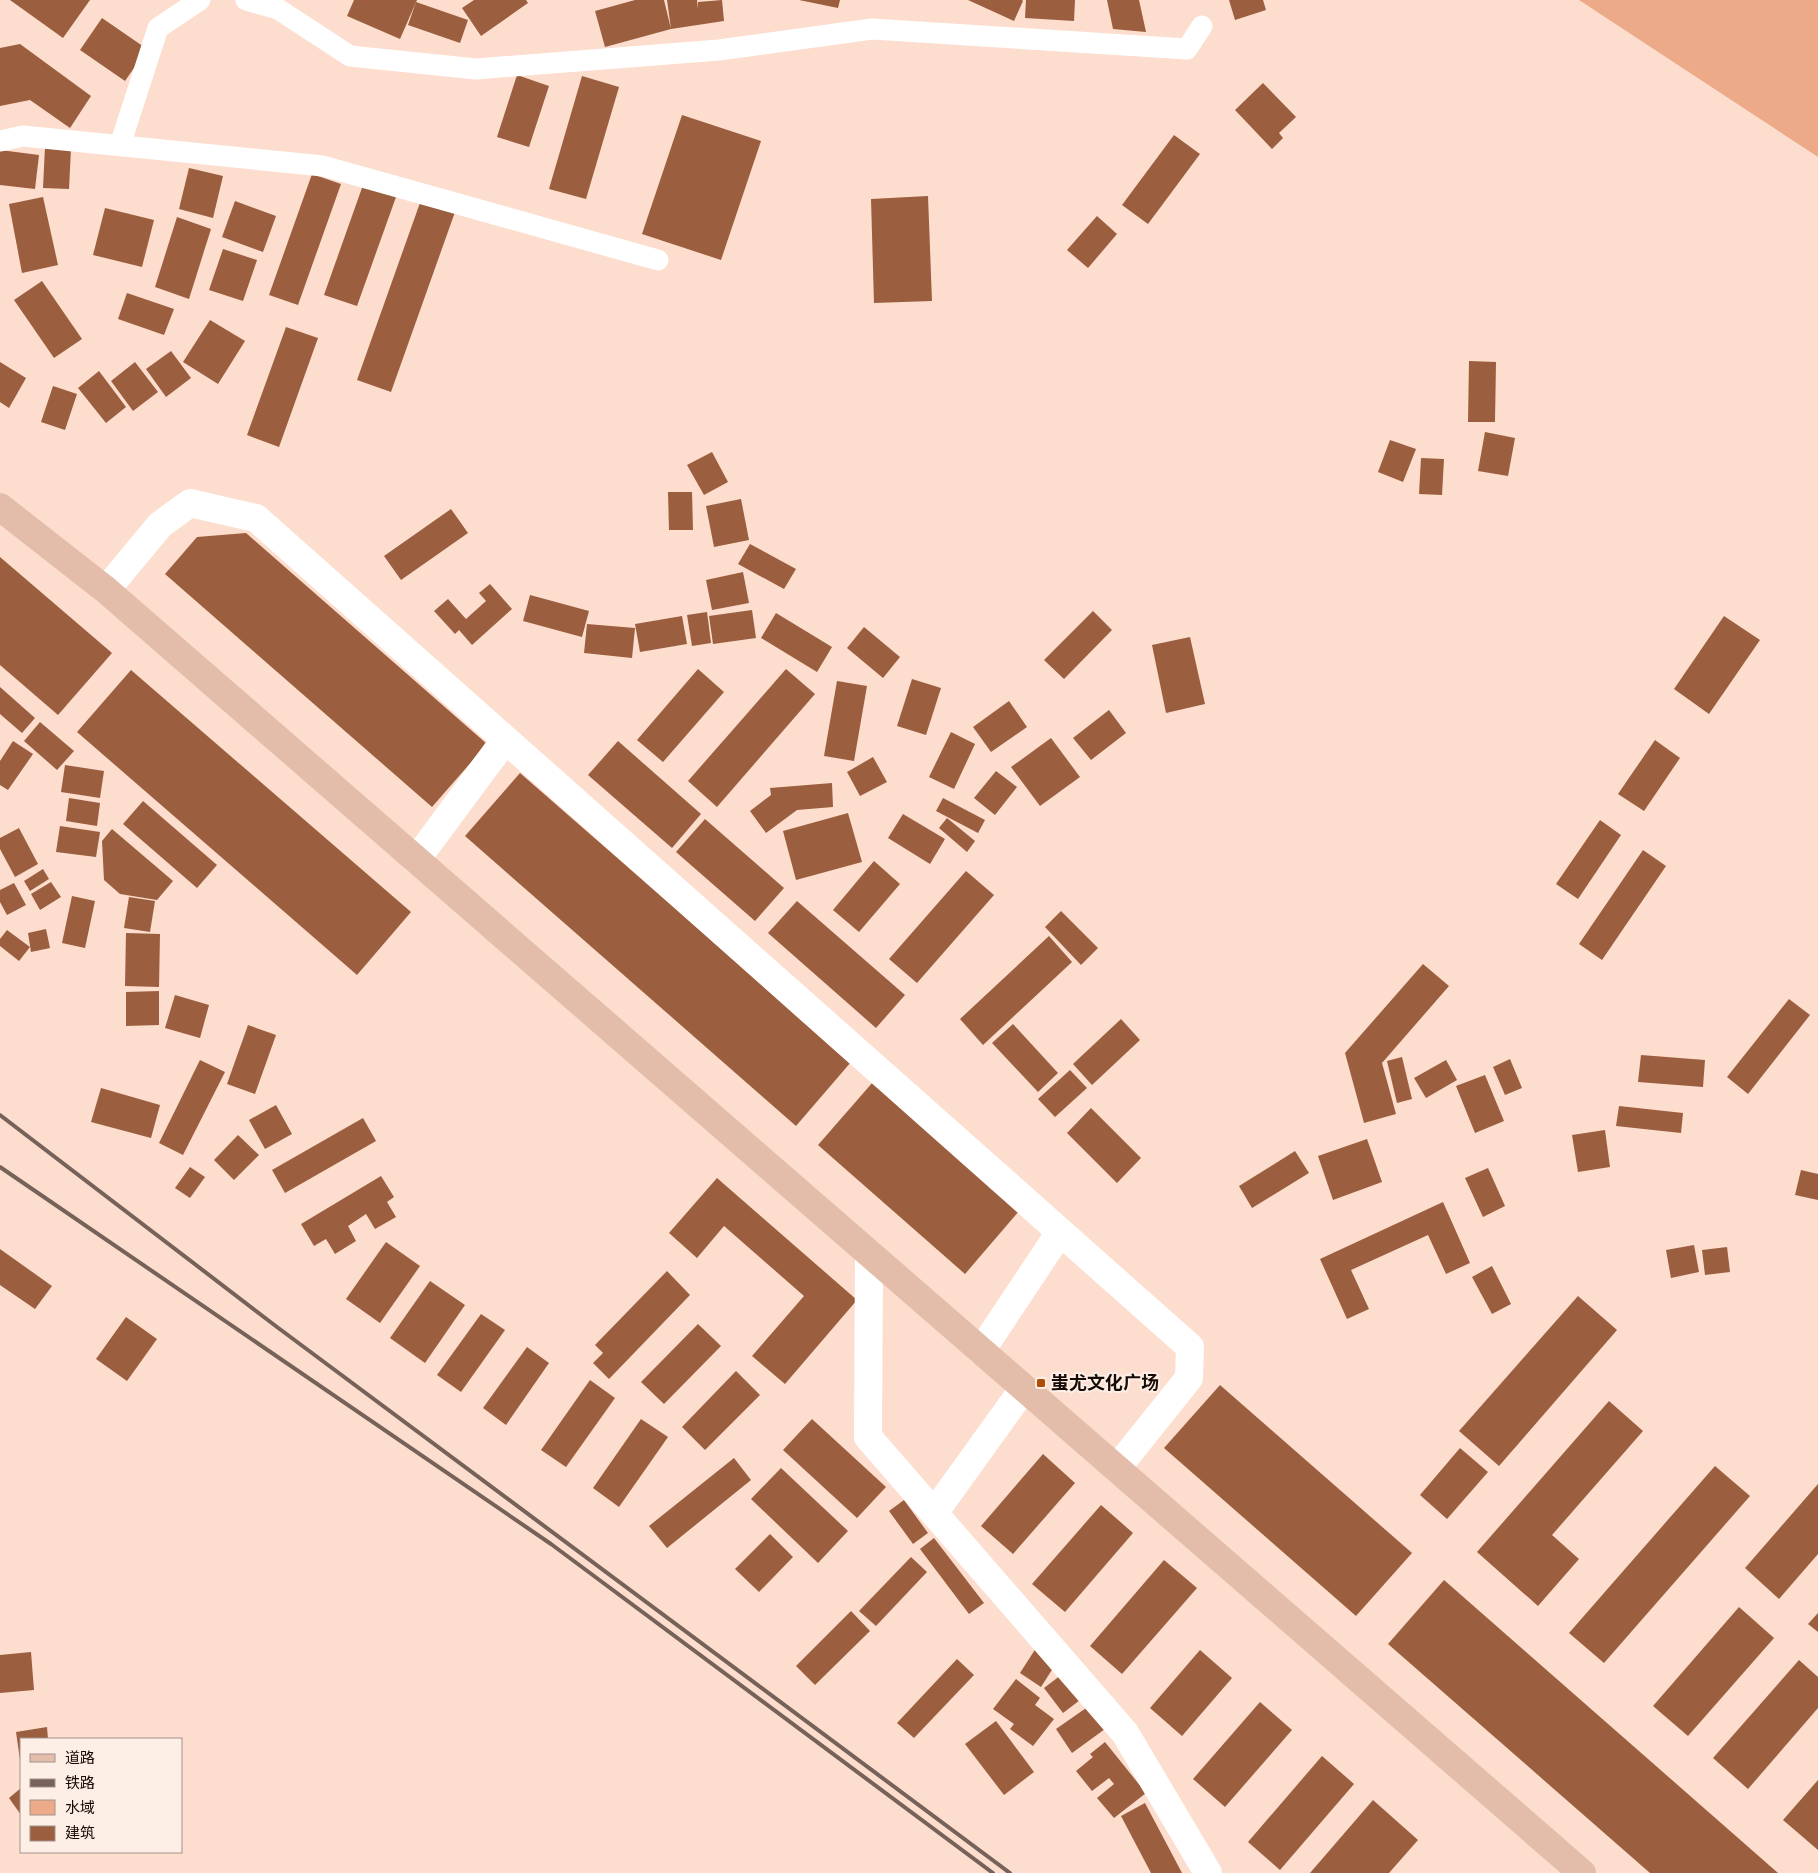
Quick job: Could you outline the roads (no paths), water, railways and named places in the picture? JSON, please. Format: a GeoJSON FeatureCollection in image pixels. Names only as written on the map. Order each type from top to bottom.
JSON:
{"type":"FeatureCollection","features":[{"type":"Feature","properties":{"kind":"main road"},"geometry":{"type":"LineString","coordinates":[[0,507],[106,590],[1582,1873]]}},
{"type":"Feature","properties":{"kind":"street"},"geometry":{"type":"LineString","coordinates":[[120,145],[158,28],[200,0]]}},
{"type":"Feature","properties":{"kind":"street"},"geometry":{"type":"LineString","coordinates":[[246,0],[278,9],[350,56],[476,68],[718,50],[872,29],[1187,49],[1202,26]]}},
{"type":"Feature","properties":{"kind":"street"},"geometry":{"type":"LineString","coordinates":[[0,141],[23,136],[323,166],[658,260]]}},
{"type":"Feature","properties":{"kind":"street"},"geometry":{"type":"LineString","coordinates":[[106,590],[160,525],[190,503],[256,518],[1190,1347],[1189,1378],[1117,1468]]}},
{"type":"Feature","properties":{"kind":"street"},"geometry":{"type":"LineString","coordinates":[[416,860],[505,740]]}},
{"type":"Feature","properties":{"kind":"street"},"geometry":{"type":"LineString","coordinates":[[981,1351],[1060,1232]]}},
{"type":"Feature","properties":{"kind":"street"},"geometry":{"type":"LineString","coordinates":[[869,1253],[868,1437],[1125,1733],[1208,1873]]}},
{"type":"Feature","properties":{"kind":"street"},"geometry":{"type":"LineString","coordinates":[[934,1513],[1024,1388]]}},
{"type":"Feature","properties":{"kind":"water"},"geometry":{"type":"Polygon","coordinates":[[[1579,0],[1818,0],[1818,157],[1579,0]]]}},
{"type":"Feature","properties":{"kind":"railway"},"geometry":{"type":"LineString","coordinates":[[0,1115],[277,1327],[1010,1873]]}},
{"type":"Feature","properties":{"kind":"railway"},"geometry":{"type":"LineString","coordinates":[[0,1167],[551,1544],[993,1873]]}},
{"type":"Feature","properties":{"kind":"place","name":"蚩尤文化广场"},"geometry":{"type":"Point","coordinates":[1041,1383]}}]}
